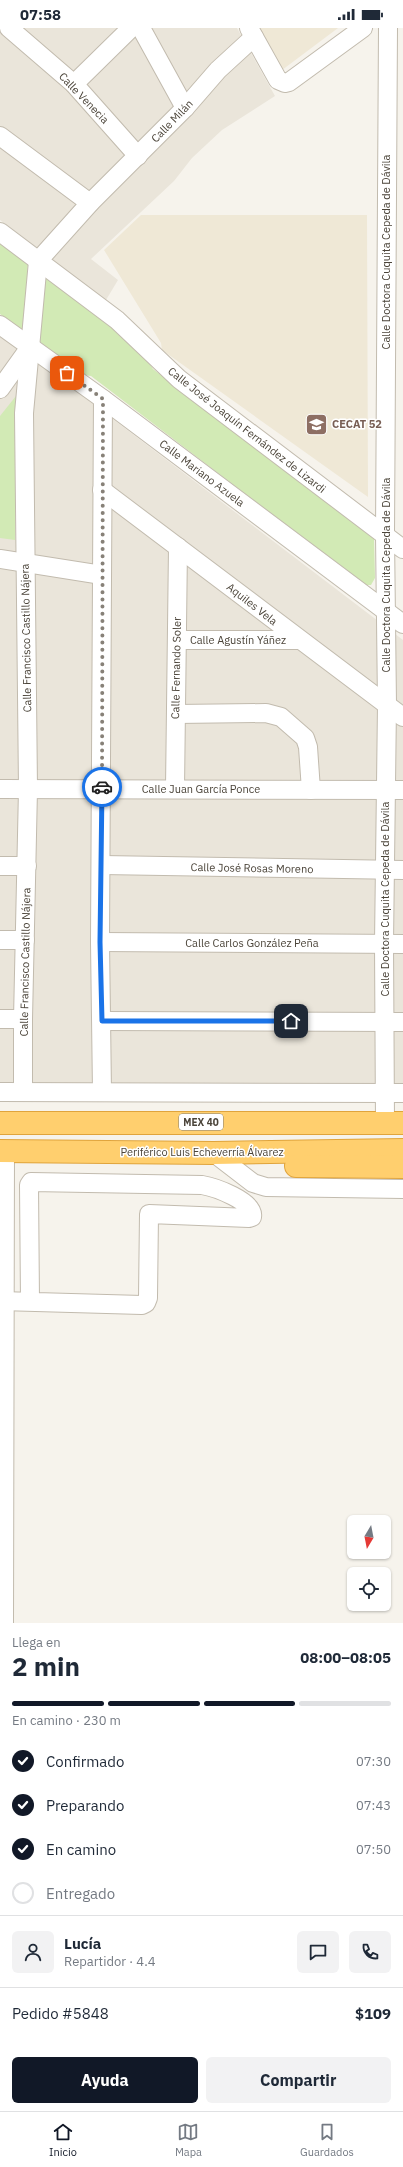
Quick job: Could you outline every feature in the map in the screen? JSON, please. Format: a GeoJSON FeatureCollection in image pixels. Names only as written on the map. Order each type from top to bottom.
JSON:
{"type":"FeatureCollection","features":[{"type":"Feature","properties":{"kind":"highway","name":"MEX 40"},"geometry":{"type":"LineString","coordinates":[[0,1122],[394,1123]]}},
{"type":"Feature","properties":{"kind":"highway","name":"Periférico Luis Echeverría Álvarez"},"geometry":{"type":"LineString","coordinates":[[2,1151],[214,1153],[403,1150]]}},
{"type":"Feature","properties":{"kind":"highway"},"geometry":{"type":"LineString","coordinates":[[214,1153],[246,1165],[403,1167]]}},
{"type":"Feature","properties":{"kind":"street","name":"Calle Venecia"},"geometry":{"type":"LineString","coordinates":[[9,28],[74,84],[138,156]]}},
{"type":"Feature","properties":{"kind":"street"},"geometry":{"type":"LineString","coordinates":[[74,84],[131,28]]}},
{"type":"Feature","properties":{"kind":"street"},"geometry":{"type":"LineString","coordinates":[[141,28],[185,108]]}},
{"type":"Feature","properties":{"kind":"street"},"geometry":{"type":"LineString","coordinates":[[251,33],[280,82],[289,82],[363,28]]}},
{"type":"Feature","properties":{"kind":"street","name":"Calle Doctora Cuquita Cepeda de Dávila"},"geometry":{"type":"LineString","coordinates":[[388,28],[385,535],[387,705],[394,790],[394,870],[384,943],[384,1093],[394,1123]]}},
{"type":"Feature","properties":{"kind":"street","name":"Calle Milán"},"geometry":{"type":"LineString","coordinates":[[90,203],[185,108],[251,33]]}},
{"type":"Feature","properties":{"kind":"street"},"geometry":{"type":"LineString","coordinates":[[0,136],[90,203],[38,261]]}},
{"type":"Feature","properties":{"kind":"street","name":"Calle José Joaquín Fernández de Lizardi"},"geometry":{"type":"LineString","coordinates":[[0,232],[117,320],[179,379],[403,549]]}},
{"type":"Feature","properties":{"kind":"street","name":"Calle Francisco Castillo Nájera"},"geometry":{"type":"LineString","coordinates":[[24,1092],[22,1019],[28,789],[24,413],[38,261]]}},
{"type":"Feature","properties":{"kind":"street","name":"Calle Mariano Azuela"},"geometry":{"type":"LineString","coordinates":[[0,325],[103,399],[403,624]]}},
{"type":"Feature","properties":{"kind":"street"},"geometry":{"type":"LineString","coordinates":[[0,389],[30,347]]}},
{"type":"Feature","properties":{"kind":"street"},"geometry":{"type":"LineString","coordinates":[[102,1092],[100,942],[102,865],[103,399]]}},
{"type":"Feature","properties":{"kind":"street","name":"Aquiles Vela"},"geometry":{"type":"LineString","coordinates":[[102,490],[403,717]]}},
{"type":"Feature","properties":{"kind":"street","name":"Calle Fernando Soler"},"geometry":{"type":"LineString","coordinates":[[175,788],[178,547]]}},
{"type":"Feature","properties":{"kind":"street"},"geometry":{"type":"LineString","coordinates":[[0,559],[102,575]]}},
{"type":"Feature","properties":{"kind":"street","name":"Calle Agustín Yáñez"},"geometry":{"type":"LineString","coordinates":[[177,640],[299,640]]}},
{"type":"Feature","properties":{"kind":"street"},"geometry":{"type":"LineString","coordinates":[[176,714],[266,713],[281,717],[302,734],[307,742],[311,790]]}},
{"type":"Feature","properties":{"kind":"street","name":"Calle Juan García Ponce"},"geometry":{"type":"LineString","coordinates":[[0,789],[102,790],[175,788],[394,790]]}},
{"type":"Feature","properties":{"kind":"street","name":"Calle José Rosas Moreno"},"geometry":{"type":"LineString","coordinates":[[102,865],[394,870]]}},
{"type":"Feature","properties":{"kind":"street"},"geometry":{"type":"LineString","coordinates":[[0,866],[27,866]]}},
{"type":"Feature","properties":{"kind":"street"},"geometry":{"type":"LineString","coordinates":[[0,940],[25,940]]}},
{"type":"Feature","properties":{"kind":"street","name":"Calle Carlos González Peña"},"geometry":{"type":"LineString","coordinates":[[100,942],[403,944]]}},
{"type":"Feature","properties":{"kind":"street"},"geometry":{"type":"LineString","coordinates":[[0,1019],[22,1019]]}},
{"type":"Feature","properties":{"kind":"street"},"geometry":{"type":"LineString","coordinates":[[102,1021],[403,1022]]}},
{"type":"Feature","properties":{"kind":"street"},"geometry":{"type":"LineString","coordinates":[[0,1092],[403,1093]]}},
{"type":"Feature","properties":{"kind":"street"},"geometry":{"type":"LineString","coordinates":[[2,1151],[2,1458],[4,1623]]}},
{"type":"Feature","properties":{"kind":"street"},"geometry":{"type":"LineString","coordinates":[[214,1153],[247,1179],[266,1187],[403,1188]]}},
{"type":"Feature","properties":{"kind":"street"},"geometry":{"type":"LineString","coordinates":[[3,1301],[30,1302],[142,1305],[146,1303],[148,1298],[150,1214],[249,1218],[252,1217],[251,1210],[246,1204],[224,1192],[202,1185],[31,1182],[28,1188],[30,1302]]}},
{"type":"Feature","properties":{"kind":"shaded area"},"geometry":{"type":"Polygon","coordinates":[[[0,28],[237,28],[275,96],[222,130],[192,158],[174,181],[91,259],[118,280],[106,300],[0,220],[0,28]]]}},
{"type":"Feature","properties":{"kind":"shaded area"},"geometry":{"type":"Polygon","coordinates":[[[259,28],[338,28],[282,70],[259,28]]]}},
{"type":"Feature","properties":{"kind":"shaded area","name":"CECAT 52"},"geometry":{"type":"Polygon","coordinates":[[[141,215],[367,215],[368,497],[162,350],[161,343],[104,250],[141,215]]]}},
{"type":"Feature","properties":{"kind":"shaded area"},"geometry":{"type":"Polygon","coordinates":[[[0,333],[403,640],[403,1087],[0,1086],[0,333]]]}},
{"type":"Feature","properties":{"kind":"green space"},"geometry":{"type":"Polygon","coordinates":[[[0,241],[28,263],[24,332],[0,314],[0,241]]]}},
{"type":"Feature","properties":{"kind":"green space"},"geometry":{"type":"Polygon","coordinates":[[[44,277],[137,343],[153,369],[374,536],[375,578],[371,585],[364,585],[91,376],[76,374],[39,346],[44,277]]]}},
{"type":"Feature","properties":{"kind":"green space"},"geometry":{"type":"Polygon","coordinates":[[[16,396],[15,540],[0,538],[0,416],[16,396]]]}},
{"type":"Feature","properties":{"kind":"way so far"},"geometry":{"type":"LineString","coordinates":[[67,373],[103,399],[102,787]]}},
{"type":"Feature","properties":{"kind":"place","name":"CECAT 52"},"geometry":{"type":"Point","coordinates":[317,424]}},
{"type":"Feature","properties":{"kind":"route"},"geometry":{"type":"LineString","coordinates":[[102,787],[100,942],[102,1021],[291,1021]]}}]}
